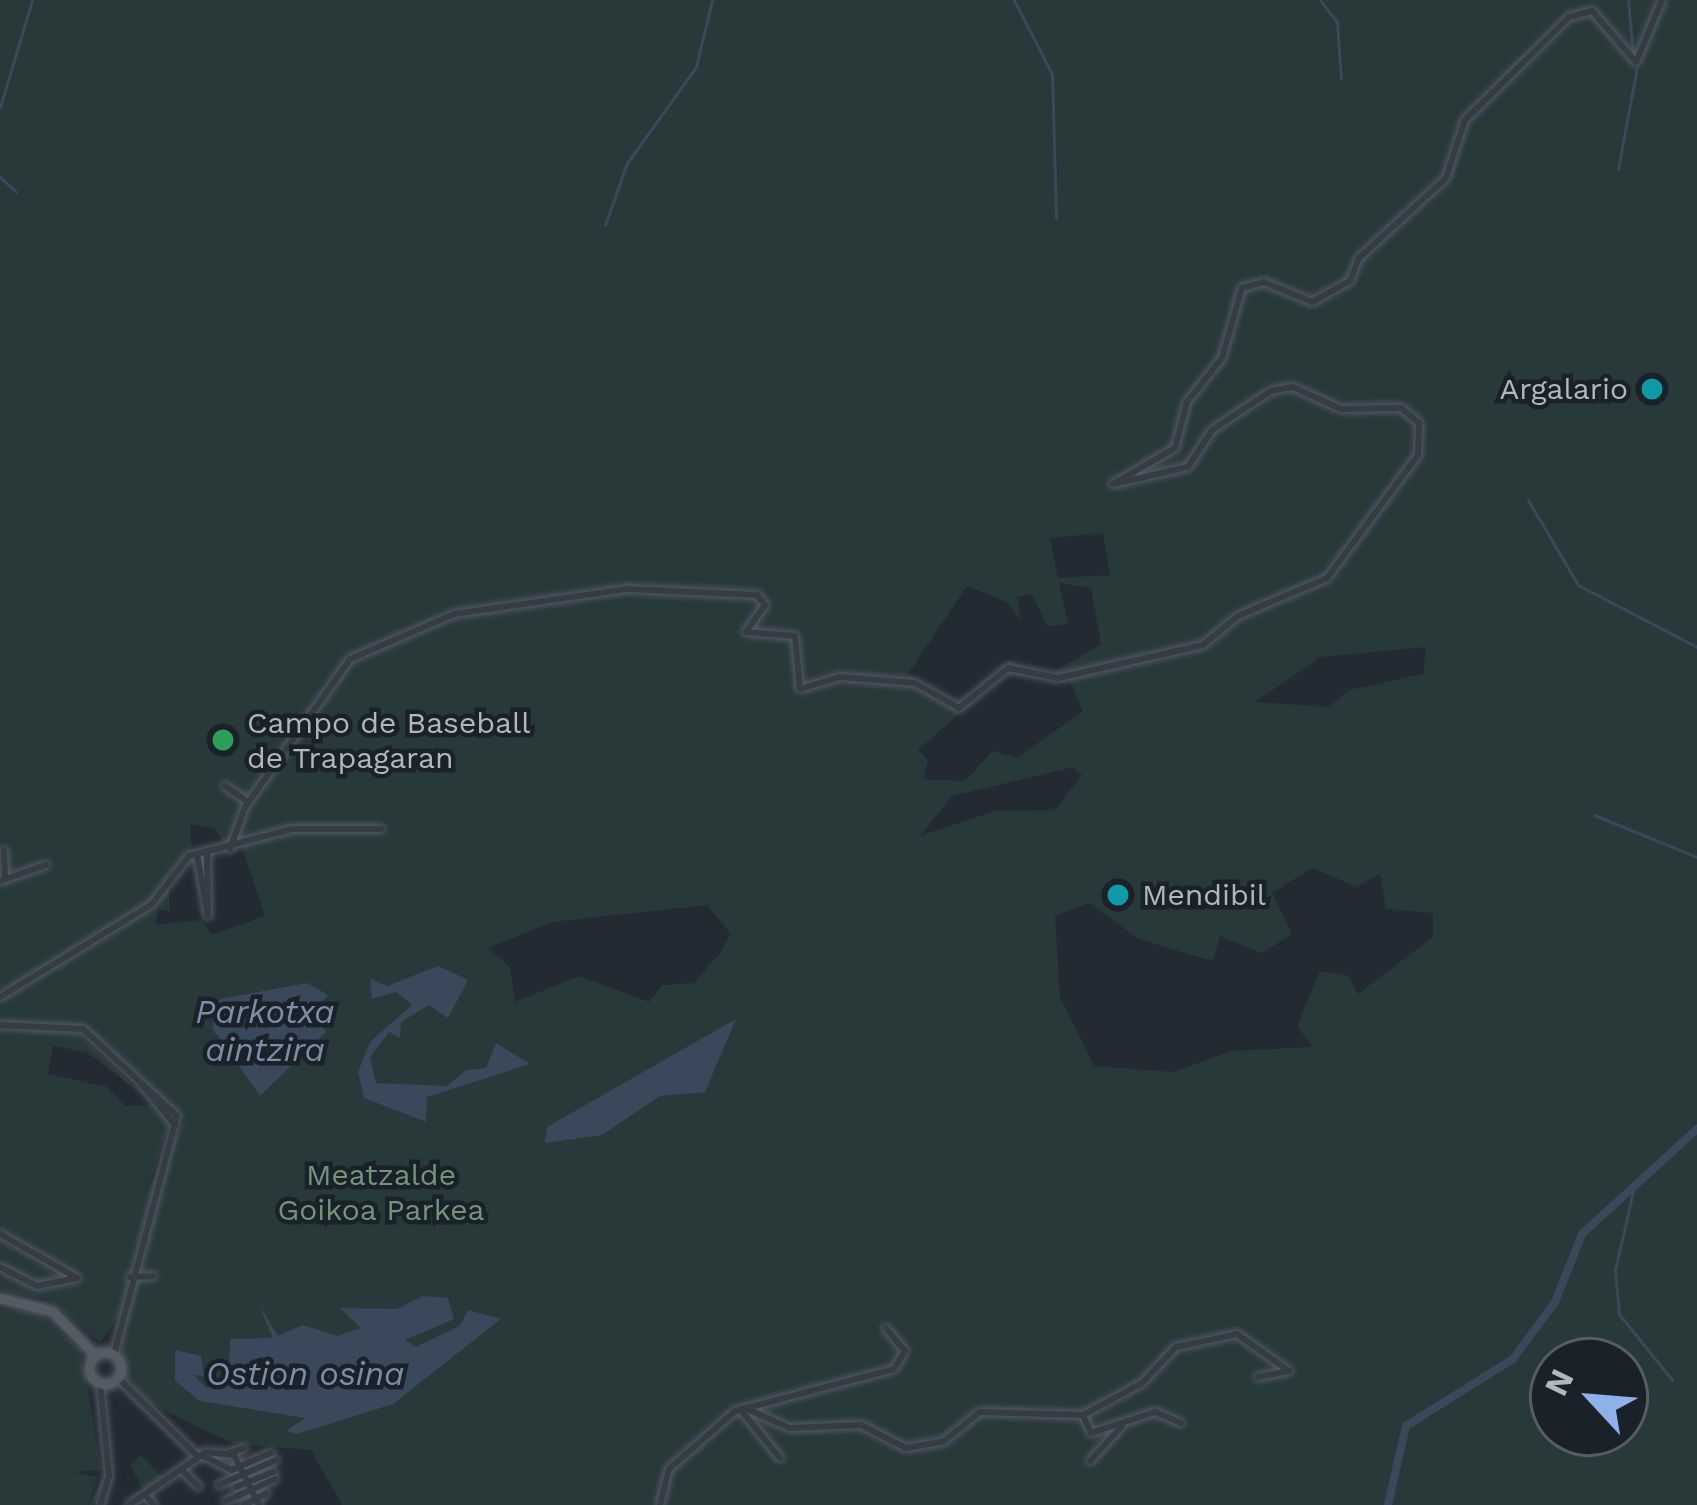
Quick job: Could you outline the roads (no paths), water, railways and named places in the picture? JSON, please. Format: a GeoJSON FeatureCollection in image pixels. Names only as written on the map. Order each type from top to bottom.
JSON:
{"type":"FeatureCollection","features":[{"type":"Feature","properties":{"kind":"main road"},"geometry":{"type":"LineString","coordinates":[[0,1298],[52,1311],[95,1355],[100,1383],[118,1378],[114,1354],[95,1355]]}},
{"type":"Feature","properties":{"kind":"street"},"geometry":{"type":"LineString","coordinates":[[230,849],[248,802],[356,654],[507,605],[628,589],[757,595],[765,607],[746,632],[795,636],[800,688],[840,676],[915,682],[959,708],[1008,668],[1042,680],[1204,645],[1238,616],[1334,572],[1421,440],[1401,408],[1341,409],[1293,388],[1234,413],[1188,467],[1114,487],[1175,448],[1242,288],[1264,282],[1307,302],[1350,281],[1359,258],[1446,178],[1462,124],[1569,17],[1592,11],[1636,62],[1662,0]]}},
{"type":"Feature","properties":{"kind":"street"},"geometry":{"type":"LineString","coordinates":[[225,786],[248,802]]}},
{"type":"Feature","properties":{"kind":"street"},"geometry":{"type":"LineString","coordinates":[[0,997],[142,910],[197,855],[300,828],[381,830]]}},
{"type":"Feature","properties":{"kind":"street"},"geometry":{"type":"LineString","coordinates":[[4,850],[3,880],[46,866]]}},
{"type":"Feature","properties":{"kind":"street"},"geometry":{"type":"LineString","coordinates":[[197,855],[208,916],[207,855]]}},
{"type":"Feature","properties":{"kind":"street"},"geometry":{"type":"LineString","coordinates":[[142,910],[158,916]]}},
{"type":"Feature","properties":{"kind":"street"},"geometry":{"type":"LineString","coordinates":[[0,1025],[72,1024],[107,1048],[173,1107],[172,1143],[130,1276],[114,1354]]}},
{"type":"Feature","properties":{"kind":"street"},"geometry":{"type":"LineString","coordinates":[[0,1234],[77,1278],[37,1286],[0,1267]]}},
{"type":"Feature","properties":{"kind":"street"},"geometry":{"type":"LineString","coordinates":[[130,1276],[153,1276]]}},
{"type":"Feature","properties":{"kind":"street"},"geometry":{"type":"LineString","coordinates":[[661,1505],[677,1459],[742,1408],[894,1369],[905,1351],[886,1328]]}},
{"type":"Feature","properties":{"kind":"street"},"geometry":{"type":"LineString","coordinates":[[742,1408],[790,1428],[861,1425],[907,1448],[944,1441],[980,1412],[1083,1415],[1142,1383],[1176,1348],[1237,1334],[1289,1371],[1258,1376]]}},
{"type":"Feature","properties":{"kind":"street"},"geometry":{"type":"LineString","coordinates":[[118,1378],[207,1466],[246,1478],[274,1475]]}},
{"type":"Feature","properties":{"kind":"street"},"geometry":{"type":"LineString","coordinates":[[100,1383],[109,1476],[100,1505]]}},
{"type":"Feature","properties":{"kind":"street"},"geometry":{"type":"LineString","coordinates":[[742,1408],[780,1458]]}},
{"type":"Feature","properties":{"kind":"street"},"geometry":{"type":"LineString","coordinates":[[1083,1415],[1088,1432],[1122,1426],[1156,1412],[1181,1423]]}},
{"type":"Feature","properties":{"kind":"street"},"geometry":{"type":"LineString","coordinates":[[1090,1461],[1122,1426]]}},
{"type":"Feature","properties":{"kind":"street"},"geometry":{"type":"LineString","coordinates":[[129,1505],[199,1455],[244,1448]]}},
{"type":"Feature","properties":{"kind":"street"},"geometry":{"type":"LineString","coordinates":[[229,1453],[262,1501],[244,1505]]}},
{"type":"Feature","properties":{"kind":"street"},"geometry":{"type":"LineString","coordinates":[[226,1501],[273,1456]]}},
{"type":"Feature","properties":{"kind":"street"},"geometry":{"type":"LineString","coordinates":[[181,1469],[199,1487]]}},
{"type":"Feature","properties":{"kind":"street"},"geometry":{"type":"LineString","coordinates":[[228,1470],[236,1487]]}},
{"type":"Feature","properties":{"kind":"street"},"geometry":{"type":"LineString","coordinates":[[219,1485],[236,1487],[246,1478]]}},
{"type":"Feature","properties":{"kind":"street"},"geometry":{"type":"LineString","coordinates":[[146,1496],[154,1505]]}},
{"type":"Feature","properties":{"kind":"water"},"geometry":{"type":"Polygon","coordinates":[[[438,966],[468,980],[448,1018],[429,1005],[401,1022],[400,1038],[389,1032],[370,1057],[376,1083],[447,1086],[466,1070],[486,1068],[496,1043],[530,1064],[427,1097],[426,1122],[364,1098],[358,1072],[370,1042],[412,1005],[396,992],[372,999],[370,978],[387,986],[438,966]]]}},
{"type":"Feature","properties":{"kind":"water","name":"Parkotxa aintzira"},"geometry":{"type":"Polygon","coordinates":[[[307,983],[328,995],[314,1013],[326,1032],[260,1096],[212,1028],[220,999],[307,983]]]}},
{"type":"Feature","properties":{"kind":"water"},"geometry":{"type":"Polygon","coordinates":[[[736,1019],[705,1092],[660,1096],[602,1135],[545,1143],[547,1127],[736,1019]]]}},
{"type":"Feature","properties":{"kind":"water","name":"Ostion osina"},"geometry":{"type":"Polygon","coordinates":[[[423,1296],[448,1298],[454,1319],[405,1340],[416,1347],[460,1326],[468,1310],[501,1319],[393,1404],[297,1434],[286,1431],[305,1418],[200,1401],[175,1381],[175,1350],[201,1356],[204,1376],[194,1375],[207,1388],[229,1372],[230,1339],[273,1338],[259,1305],[278,1336],[303,1325],[337,1336],[361,1328],[340,1308],[397,1309],[423,1296]]]}},
{"type":"Feature","properties":{"kind":"waterway"},"geometry":{"type":"LineString","coordinates":[[0,107],[32,0]]}},
{"type":"Feature","properties":{"kind":"waterway"},"geometry":{"type":"LineString","coordinates":[[605,225],[627,163],[696,67],[712,0]]}},
{"type":"Feature","properties":{"kind":"waterway"},"geometry":{"type":"LineString","coordinates":[[1014,0],[1052,74],[1056,218]]}},
{"type":"Feature","properties":{"kind":"waterway"},"geometry":{"type":"LineString","coordinates":[[1320,0],[1337,22],[1341,79]]}},
{"type":"Feature","properties":{"kind":"waterway"},"geometry":{"type":"LineString","coordinates":[[1628,0],[1633,54]]}},
{"type":"Feature","properties":{"kind":"waterway"},"geometry":{"type":"LineString","coordinates":[[1618,169],[1637,66]]}},
{"type":"Feature","properties":{"kind":"waterway"},"geometry":{"type":"LineString","coordinates":[[0,177],[16,192]]}},
{"type":"Feature","properties":{"kind":"waterway"},"geometry":{"type":"LineString","coordinates":[[1528,500],[1578,585],[1697,647]]}},
{"type":"Feature","properties":{"kind":"waterway"},"geometry":{"type":"LineString","coordinates":[[1594,815],[1697,857]]}},
{"type":"Feature","properties":{"kind":"waterway"},"geometry":{"type":"LineString","coordinates":[[1388,1505],[1406,1426],[1513,1359],[1555,1302],[1582,1234],[1697,1129]]}},
{"type":"Feature","properties":{"kind":"waterway"},"geometry":{"type":"LineString","coordinates":[[1634,1187],[1615,1270],[1619,1314],[1672,1380]]}},
{"type":"Feature","properties":{"kind":"place","name":"Argalario"},"geometry":{"type":"Point","coordinates":[1652,389]}},
{"type":"Feature","properties":{"kind":"place","name":"Campo de Baseball de Trapagaran"},"geometry":{"type":"Point","coordinates":[223,740]}},
{"type":"Feature","properties":{"kind":"place","name":"Mendibil"},"geometry":{"type":"Point","coordinates":[1118,895]}},
{"type":"Feature","properties":{"kind":"park label","name":"Meatzalde Goikoa Parkea"},"geometry":{"type":"Point","coordinates":[381,1192]}}]}
